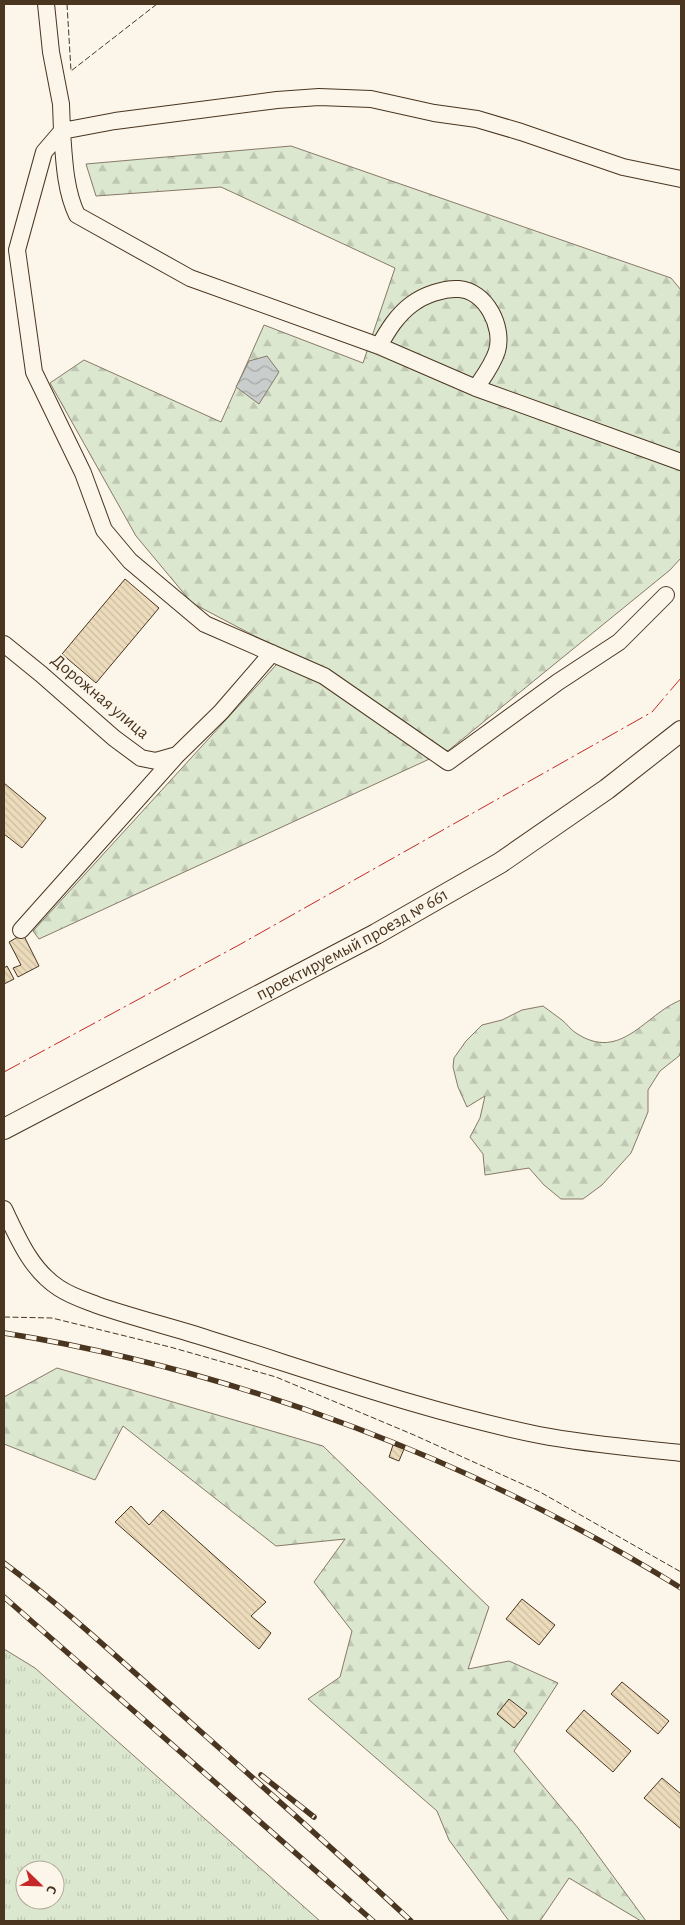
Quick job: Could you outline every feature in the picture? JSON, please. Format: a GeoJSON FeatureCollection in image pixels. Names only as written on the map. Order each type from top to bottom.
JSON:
{"type":"FeatureCollection","features":[{"type":"Feature","properties":{"kind":"main road","name":"проектируемый проезд № 661"},"geometry":{"type":"LineString","coordinates":[[4,1129],[376,934],[500,863],[607,789],[681,731]]}},
{"type":"Feature","properties":{"kind":"street"},"geometry":{"type":"LineString","coordinates":[[46,4],[51,52],[61,104],[64,154],[70,201],[77,215],[190,278],[378,346],[476,388],[681,462]]}},
{"type":"Feature","properties":{"kind":"street"},"geometry":{"type":"LineString","coordinates":[[666,595],[619,642],[558,682],[448,762],[324,676],[205,624],[130,561],[104,530],[83,473],[34,372],[17,250],[44,152],[62,131],[115,120],[277,100],[319,97],[371,98],[434,113],[477,119],[522,132],[623,167],[681,179]]}},
{"type":"Feature","properties":{"kind":"street"},"geometry":{"type":"LineString","coordinates":[[378,346],[392,324],[412,303],[441,291],[460,289],[474,294],[491,310],[497,322],[498,340],[498,349],[492,364],[476,388]]}},
{"type":"Feature","properties":{"kind":"street","name":"Дорожная улица"},"geometry":{"type":"LineString","coordinates":[[4,644],[114,738],[141,758],[156,761],[177,755]]}},
{"type":"Feature","properties":{"kind":"street"},"geometry":{"type":"LineString","coordinates":[[21,930],[177,755],[221,712],[272,653]]}},
{"type":"Feature","properties":{"kind":"street"},"geometry":{"type":"LineString","coordinates":[[4,1209],[25,1250],[43,1275],[73,1296],[115,1311],[427,1408],[539,1435],[611,1446],[681,1453]]}},
{"type":"Feature","properties":{"kind":"green space"},"geometry":{"type":"Polygon","coordinates":[[[291,146],[671,278],[681,290],[681,558],[670,570],[449,750],[39,939],[33,931],[287,653],[192,603],[136,536],[50,383],[84,360],[221,422],[264,325],[363,363],[395,268],[221,187],[96,196],[86,164],[291,146]]]}},
{"type":"Feature","properties":{"kind":"green space"},"geometry":{"type":"Polygon","coordinates":[[[681,1000],[681,1051],[679,1056],[660,1071],[648,1090],[648,1112],[631,1153],[602,1185],[583,1199],[561,1199],[544,1185],[529,1168],[485,1175],[483,1154],[470,1137],[480,1118],[485,1096],[467,1107],[458,1087],[453,1067],[454,1058],[466,1041],[482,1025],[502,1020],[522,1010],[543,1006],[576,1033],[592,1041],[606,1042],[620,1039],[632,1033],[681,1000]]]}},
{"type":"Feature","properties":{"kind":"green space"},"geometry":{"type":"Polygon","coordinates":[[[57,1368],[323,1446],[489,1607],[468,1669],[509,1661],[558,1683],[514,1751],[578,1828],[646,1921],[641,1921],[569,1878],[540,1921],[509,1921],[449,1840],[437,1811],[308,1699],[340,1677],[352,1631],[314,1582],[345,1539],[276,1546],[123,1426],[95,1480],[4,1444],[4,1397],[57,1368]]]}},
{"type":"Feature","properties":{"kind":"green space"},"geometry":{"type":"Polygon","coordinates":[[[4,1649],[35,1668],[320,1921],[4,1921],[4,1649]]]}},
{"type":"Feature","properties":{"kind":"water"},"geometry":{"type":"Polygon","coordinates":[[[267,356],[279,372],[259,404],[236,387],[249,361],[267,356]]]}},
{"type":"Feature","properties":{"kind":"building"},"geometry":{"type":"Polygon","coordinates":[[[125,579],[159,608],[96,683],[62,654],[125,579]]]}},
{"type":"Feature","properties":{"kind":"building"},"geometry":{"type":"Polygon","coordinates":[[[4,783],[46,818],[22,848],[4,834],[4,783]]]}},
{"type":"Feature","properties":{"kind":"building"},"geometry":{"type":"Polygon","coordinates":[[[23,934],[39,966],[18,977],[13,968],[21,965],[9,942],[23,934]]]}},
{"type":"Feature","properties":{"kind":"building"},"geometry":{"type":"Polygon","coordinates":[[[7,966],[14,979],[4,984],[4,968],[7,966]]]}},
{"type":"Feature","properties":{"kind":"building"},"geometry":{"type":"Polygon","coordinates":[[[393,1445],[404,1449],[399,1461],[389,1457],[393,1445]]]}},
{"type":"Feature","properties":{"kind":"building"},"geometry":{"type":"Polygon","coordinates":[[[131,1506],[149,1525],[163,1510],[266,1602],[251,1616],[271,1633],[259,1649],[115,1522],[131,1506]]]}},
{"type":"Feature","properties":{"kind":"building"},"geometry":{"type":"Polygon","coordinates":[[[522,1599],[555,1625],[539,1645],[506,1619],[522,1599]]]}},
{"type":"Feature","properties":{"kind":"building"},"geometry":{"type":"Polygon","coordinates":[[[622,1682],[669,1721],[658,1734],[611,1694],[622,1682]]]}},
{"type":"Feature","properties":{"kind":"building"},"geometry":{"type":"Polygon","coordinates":[[[509,1699],[527,1713],[514,1728],[497,1714],[509,1699]]]}},
{"type":"Feature","properties":{"kind":"building"},"geometry":{"type":"Polygon","coordinates":[[[584,1710],[631,1751],[613,1772],[566,1731],[584,1710]]]}},
{"type":"Feature","properties":{"kind":"building"},"geometry":{"type":"Polygon","coordinates":[[[662,1778],[681,1794],[681,1829],[644,1798],[662,1778]]]}},
{"type":"Feature","properties":{"kind":"railway"},"geometry":{"type":"LineString","coordinates":[[4,1333],[93,1350],[181,1371],[269,1397],[355,1427],[440,1462],[522,1500],[603,1542],[681,1588]]}},
{"type":"Feature","properties":{"kind":"railway"},"geometry":{"type":"LineString","coordinates":[[4,1563],[93,1636],[411,1921]]}},
{"type":"Feature","properties":{"kind":"railway"},"geometry":{"type":"LineString","coordinates":[[4,1597],[373,1921]]}},
{"type":"Feature","properties":{"kind":"railway"},"geometry":{"type":"LineString","coordinates":[[261,1775],[314,1817]]}},
{"type":"Feature","properties":{"kind":"fence"},"geometry":{"type":"LineString","coordinates":[[67,4],[71,71],[157,4]]}},
{"type":"Feature","properties":{"kind":"fence"},"geometry":{"type":"LineString","coordinates":[[4,1317],[52,1318],[170,1347],[276,1377],[414,1435],[540,1492],[681,1572]]}},
{"type":"Feature","properties":{"kind":"power"},"geometry":{"type":"LineString","coordinates":[[4,1072],[239,945],[652,712],[681,678]]}}]}
